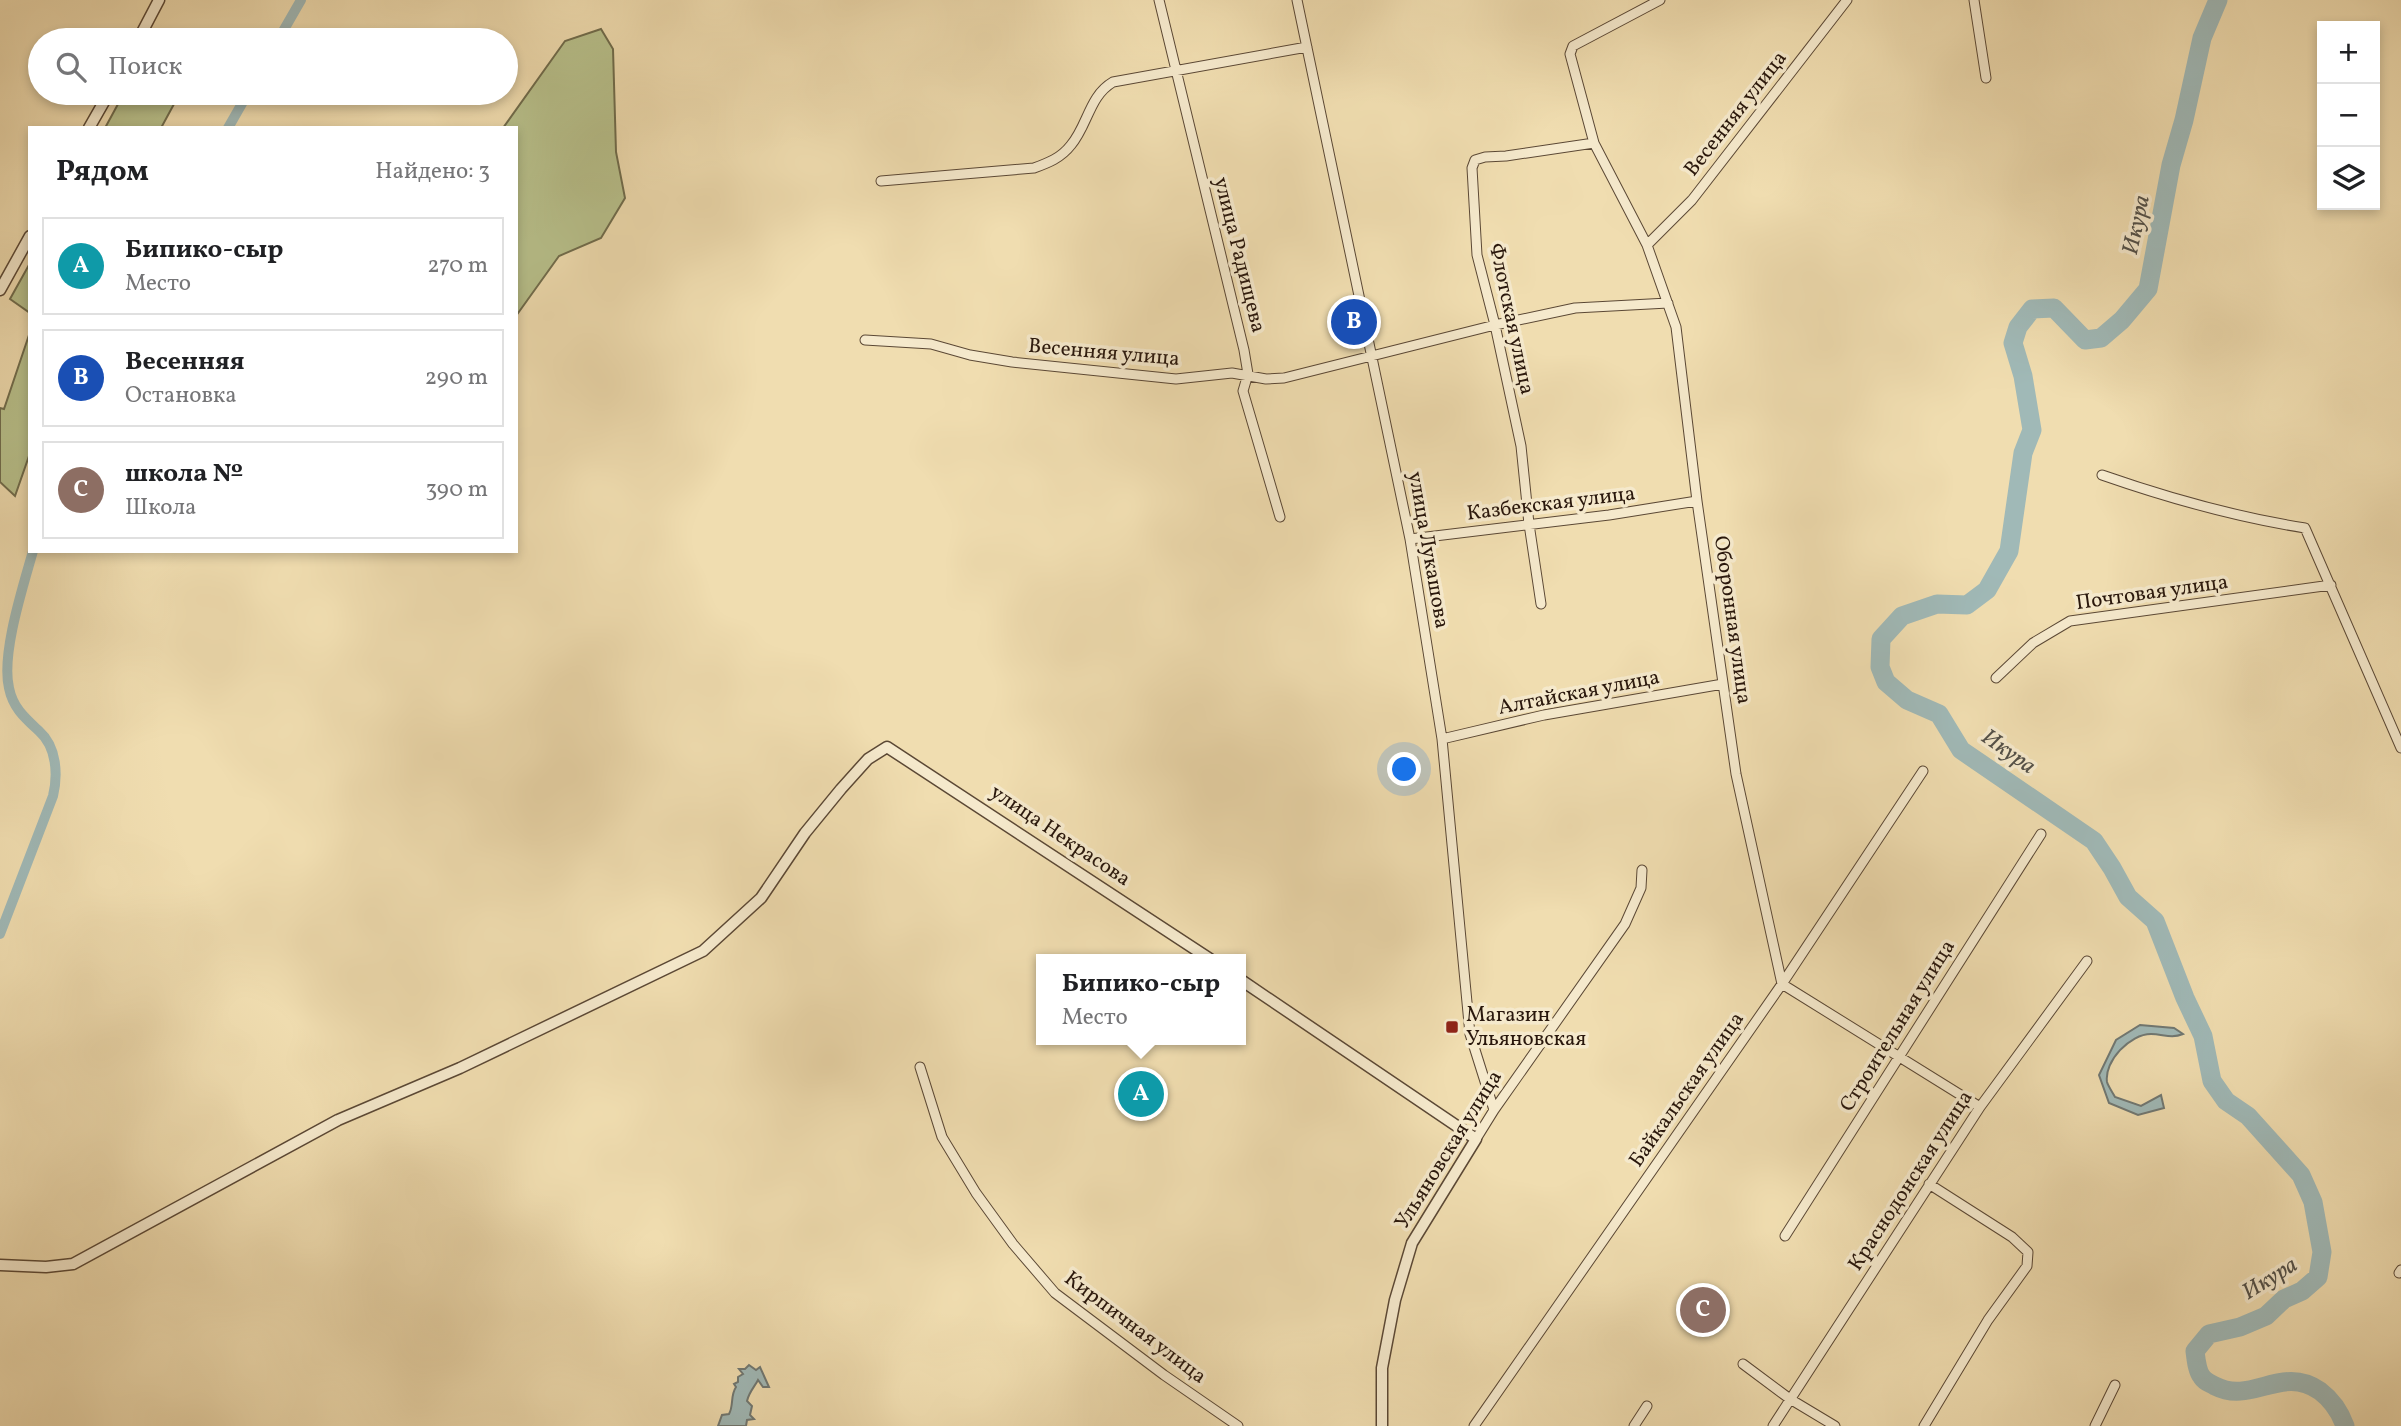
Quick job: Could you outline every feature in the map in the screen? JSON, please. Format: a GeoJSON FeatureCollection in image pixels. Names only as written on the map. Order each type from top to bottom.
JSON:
{"type":"FeatureCollection","features":[{"type":"Feature","properties":{"kind":"street"},"geometry":{"type":"LineString","coordinates":[[144,28],[159,0]]}},
{"type":"Feature","properties":{"kind":"street","name":"улица Радищева"},"geometry":{"type":"LineString","coordinates":[[1159,0],[1248,374],[1243,391],[1280,517]]}},
{"type":"Feature","properties":{"kind":"street","name":"улица Лукашова"},"geometry":{"type":"LineString","coordinates":[[1297,0],[1410,539],[1442,739],[1470,1034],[1494,1110]]}},
{"type":"Feature","properties":{"kind":"street","name":"Оборонная улица"},"geometry":{"type":"LineString","coordinates":[[1660,0],[1573,46],[1570,54],[1594,143],[1647,245],[1676,327],[1697,501],[1736,774],[1782,984]]}},
{"type":"Feature","properties":{"kind":"street","name":"Весенняя улица"},"geometry":{"type":"LineString","coordinates":[[1647,245],[1692,200],[1847,0]]}},
{"type":"Feature","properties":{"kind":"street"},"geometry":{"type":"LineString","coordinates":[[1974,0],[1986,78]]}},
{"type":"Feature","properties":{"kind":"street"},"geometry":{"type":"LineString","coordinates":[[881,181],[1034,168],[1052,161],[1073,144],[1094,101],[1103,88],[1113,82],[1307,47]]}},
{"type":"Feature","properties":{"kind":"street"},"geometry":{"type":"LineString","coordinates":[[90,126],[102,105]]}},
{"type":"Feature","properties":{"kind":"street","name":"Флотская улица"},"geometry":{"type":"LineString","coordinates":[[1541,604],[1528,524],[1521,446],[1477,255],[1472,168],[1475,160],[1485,157],[1594,143]]}},
{"type":"Feature","properties":{"kind":"street"},"geometry":{"type":"LineString","coordinates":[[0,290],[28,240]]}},
{"type":"Feature","properties":{"kind":"street","name":"Весенняя улица"},"geometry":{"type":"LineString","coordinates":[[865,340],[931,344],[970,355],[1012,362],[1176,379],[1232,373],[1266,379],[1373,357],[1495,325],[1575,308],[1668,303]]}},
{"type":"Feature","properties":{"kind":"street"},"geometry":{"type":"LineString","coordinates":[[2102,475],[2150,492],[2252,519],[2305,528],[2401,748]]}},
{"type":"Feature","properties":{"kind":"street","name":"Казбекская улица"},"geometry":{"type":"LineString","coordinates":[[1410,539],[1609,515],[1697,501]]}},
{"type":"Feature","properties":{"kind":"street","name":"Почтовая улица"},"geometry":{"type":"LineString","coordinates":[[1996,678],[2033,643],[2070,621],[2331,585]]}},
{"type":"Feature","properties":{"kind":"street","name":"Алтайская улица"},"geometry":{"type":"LineString","coordinates":[[1442,739],[1544,715],[1723,684]]}},
{"type":"Feature","properties":{"kind":"street","name":"улица Некрасова"},"geometry":{"type":"LineString","coordinates":[[0,1265],[46,1267],[73,1264],[338,1120],[460,1068],[703,951],[761,898],[805,833],[841,789],[867,759],[887,747],[1202,954]]}},
{"type":"Feature","properties":{"kind":"street","name":"Байкальская улица"},"geometry":{"type":"LineString","coordinates":[[1474,1426],[1782,984],[1923,771]]}},
{"type":"Feature","properties":{"kind":"street","name":"Строительная улица"},"geometry":{"type":"LineString","coordinates":[[1785,1236],[2041,834]]}},
{"type":"Feature","properties":{"kind":"street","name":"Ульяновская улица"},"geometry":{"type":"LineString","coordinates":[[1382,1426],[1382,1368],[1395,1300],[1412,1243],[1494,1110],[1625,924],[1641,888],[1642,870]]}},
{"type":"Feature","properties":{"kind":"street","name":"Краснодонская улица"},"geometry":{"type":"LineString","coordinates":[[1773,1426],[1928,1184],[1980,1107],[2087,961]]}},
{"type":"Feature","properties":{"kind":"street"},"geometry":{"type":"LineString","coordinates":[[1246,983],[1476,1139]]}},
{"type":"Feature","properties":{"kind":"street"},"geometry":{"type":"LineString","coordinates":[[1782,984],[1980,1107]]}},
{"type":"Feature","properties":{"kind":"street","name":"Кирпичная улица"},"geometry":{"type":"LineString","coordinates":[[920,1067],[942,1137],[976,1193],[1013,1244],[1055,1293],[1164,1375],[1238,1426]]}},
{"type":"Feature","properties":{"kind":"street"},"geometry":{"type":"LineString","coordinates":[[1924,1426],[1988,1320],[2027,1266],[2028,1252],[2012,1237],[1928,1184]]}},
{"type":"Feature","properties":{"kind":"street"},"geometry":{"type":"LineString","coordinates":[[1742,1364],[1790,1399],[1835,1426]]}},
{"type":"Feature","properties":{"kind":"street"},"geometry":{"type":"LineString","coordinates":[[2095,1426],[2115,1385]]}},
{"type":"Feature","properties":{"kind":"street"},"geometry":{"type":"LineString","coordinates":[[1634,1426],[1647,1406]]}},
{"type":"Feature","properties":{"kind":"green space"},"geometry":{"type":"Polygon","coordinates":[[[601,29],[613,49],[616,152],[625,198],[601,238],[559,256],[518,313],[518,126],[504,126],[565,41],[601,29]]]}},
{"type":"Feature","properties":{"kind":"green space"},"geometry":{"type":"Polygon","coordinates":[[[117,105],[173,105],[162,126],[106,126],[117,105]]]}},
{"type":"Feature","properties":{"kind":"green space"},"geometry":{"type":"Polygon","coordinates":[[[28,267],[28,312],[10,299],[28,267]]]}},
{"type":"Feature","properties":{"kind":"green space"},"geometry":{"type":"Polygon","coordinates":[[[28,338],[28,459],[15,496],[0,482],[0,408],[4,409],[28,338]]]}},
{"type":"Feature","properties":{"kind":"water"},"geometry":{"type":"Polygon","coordinates":[[[2140,1025],[2174,1028],[2183,1034],[2143,1035],[2127,1044],[2114,1058],[2107,1074],[2107,1082],[2115,1097],[2141,1106],[2161,1095],[2164,1108],[2138,1115],[2109,1103],[2099,1075],[2116,1040],[2140,1025]]]}},
{"type":"Feature","properties":{"kind":"water"},"geometry":{"type":"Polygon","coordinates":[[[749,1365],[756,1370],[760,1367],[769,1387],[763,1387],[758,1380],[749,1395],[747,1401],[752,1406],[750,1415],[754,1419],[747,1420],[746,1426],[718,1426],[722,1415],[729,1414],[736,1387],[734,1384],[743,1374],[739,1369],[745,1369],[749,1365]]]}},
{"type":"Feature","properties":{"kind":"waterway"},"geometry":{"type":"LineString","coordinates":[[285,28],[301,0]]}},
{"type":"Feature","properties":{"kind":"waterway","name":"Икура"},"geometry":{"type":"LineString","coordinates":[[2218,0],[2202,38],[2171,165],[2148,289],[2122,320],[2101,338],[2085,340],[2054,308],[2032,309],[2018,327],[2013,343],[2023,376],[2032,430],[2023,453],[2009,551],[1987,590],[1967,605],[1937,604],[1902,616],[1881,639],[1880,667],[1886,682],[1907,700],[1939,714],[1961,750],[2094,841],[2128,897],[2155,921],[2203,1036],[2212,1081],[2226,1101],[2248,1116],[2301,1175],[2313,1202],[2322,1252],[2318,1277],[2302,1291],[2284,1299],[2266,1316],[2240,1327],[2209,1334],[2195,1351],[2199,1372],[2206,1381],[2229,1391],[2280,1383],[2306,1384],[2328,1398],[2345,1426]]}},
{"type":"Feature","properties":{"kind":"waterway"},"geometry":{"type":"LineString","coordinates":[[229,126],[241,105]]}},
{"type":"Feature","properties":{"kind":"waterway"},"geometry":{"type":"LineString","coordinates":[[0,934],[53,796],[55,779],[53,753],[45,738],[17,707],[11,695],[7,674],[10,639],[32,553]]}},
{"type":"Feature","properties":{"kind":"place","name":"Весенняя"},"geometry":{"type":"Point","coordinates":[1354,322]}},
{"type":"Feature","properties":{"kind":"place","name":"Магазин Ульяновская"},"geometry":{"type":"Point","coordinates":[1452,1027]}},
{"type":"Feature","properties":{"kind":"place","name":"Бипико-сыр"},"geometry":{"type":"Point","coordinates":[1141,1094]}},
{"type":"Feature","properties":{"kind":"place","name":"школа №"},"geometry":{"type":"Point","coordinates":[1703,1310]}}]}
